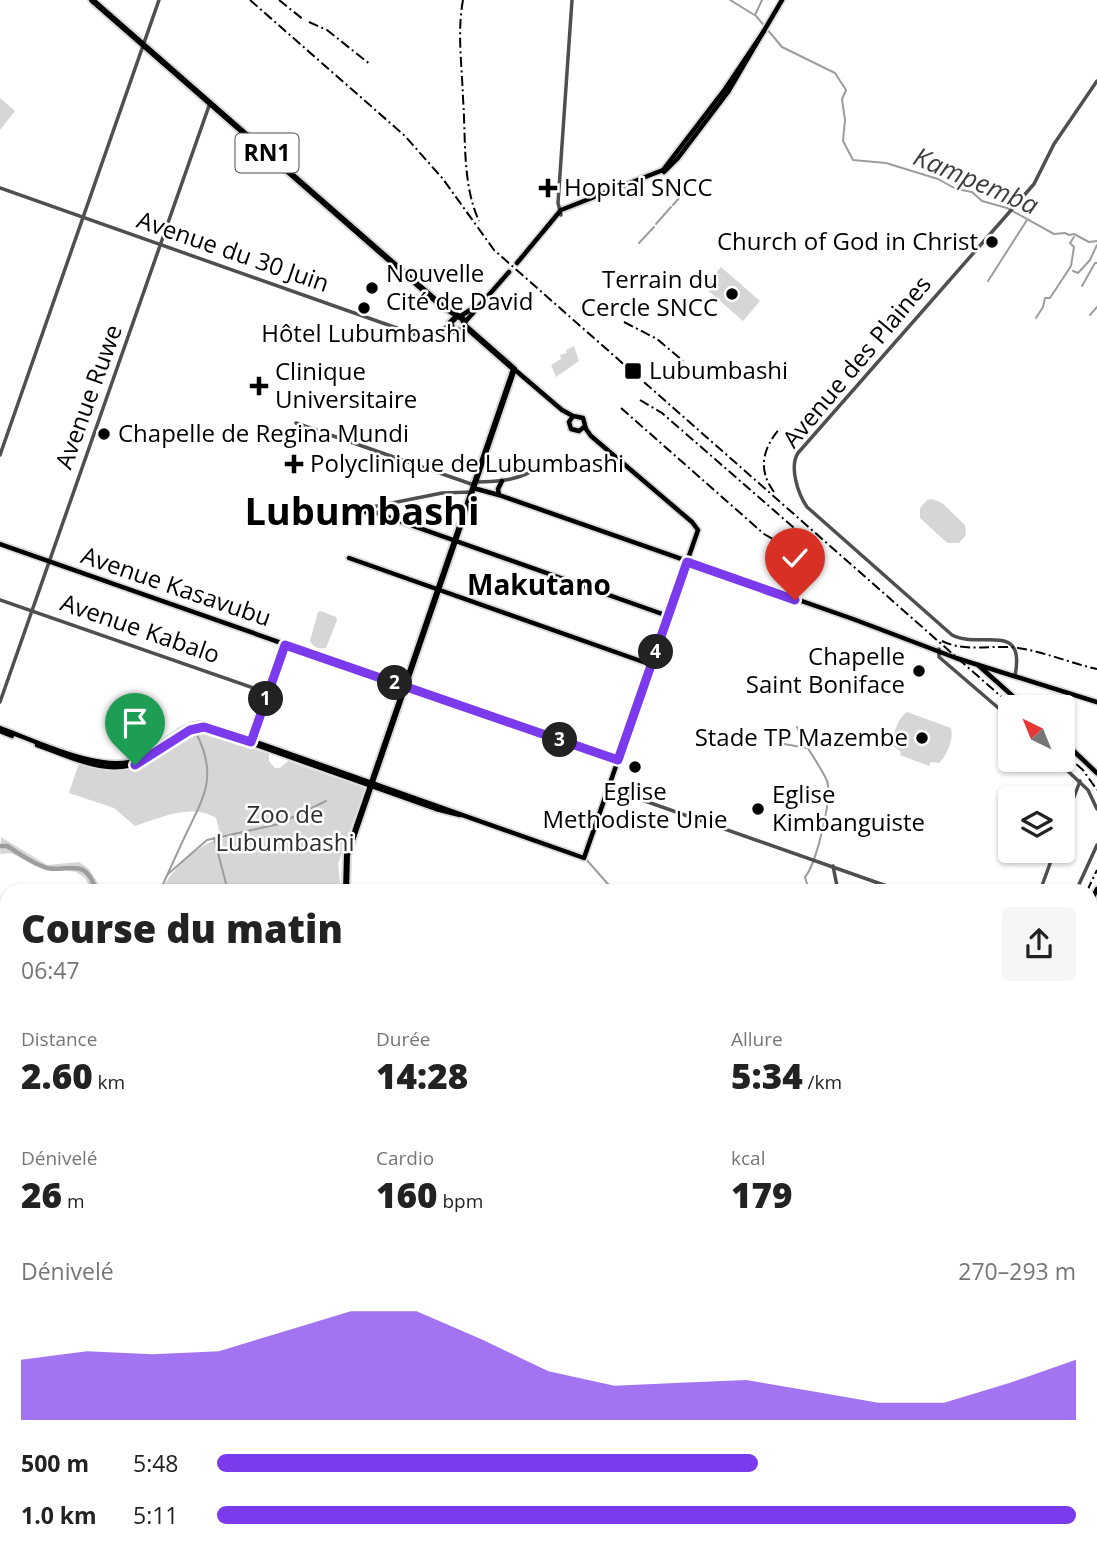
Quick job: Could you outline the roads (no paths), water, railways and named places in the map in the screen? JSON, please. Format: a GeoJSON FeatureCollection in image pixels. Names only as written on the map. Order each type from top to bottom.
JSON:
{"type":"FeatureCollection","features":[{"type":"Feature","properties":{"kind":"highway","name":"RN1"},"geometry":{"type":"LineString","coordinates":[[92,0],[442,306],[458,317],[514,369]]}},
{"type":"Feature","properties":{"kind":"highway","name":"RN1"},"geometry":{"type":"LineString","coordinates":[[442,306],[456,331],[476,336]]}},
{"type":"Feature","properties":{"kind":"highway"},"geometry":{"type":"LineString","coordinates":[[450,323],[458,317]]}},
{"type":"Feature","properties":{"kind":"highway"},"geometry":{"type":"LineString","coordinates":[[456,331],[465,324]]}},
{"type":"Feature","properties":{"kind":"highway"},"geometry":{"type":"LineString","coordinates":[[345,884],[346,855],[514,369]]}},
{"type":"Feature","properties":{"kind":"main road"},"geometry":{"type":"LineString","coordinates":[[517,263],[560,213],[668,170],[726,91],[764,34],[782,0]]}},
{"type":"Feature","properties":{"kind":"main road"},"geometry":{"type":"LineString","coordinates":[[465,324],[478,305],[509,272]]}},
{"type":"Feature","properties":{"kind":"main road"},"geometry":{"type":"LineString","coordinates":[[458,317],[478,305]]}},
{"type":"Feature","properties":{"kind":"main road"},"geometry":{"type":"LineString","coordinates":[[514,369],[571,419],[571,429],[591,436]]}},
{"type":"Feature","properties":{"kind":"main road"},"geometry":{"type":"LineString","coordinates":[[0,730],[78,760],[109,768],[143,761],[190,730],[199,727],[251,741],[584,858],[698,530],[591,436],[584,426],[583,418],[571,419]]}},
{"type":"Feature","properties":{"kind":"main road"},"geometry":{"type":"LineString","coordinates":[[579,431],[584,426]]}},
{"type":"Feature","properties":{"kind":"main road"},"geometry":{"type":"LineString","coordinates":[[499,495],[498,489],[502,481]]}},
{"type":"Feature","properties":{"kind":"main road"},"geometry":{"type":"LineString","coordinates":[[474,487],[926,646],[1097,702]]}},
{"type":"Feature","properties":{"kind":"main road"},"geometry":{"type":"LineString","coordinates":[[368,509],[668,615]]}},
{"type":"Feature","properties":{"kind":"main road","name":"Avenue Kasavubu"},"geometry":{"type":"LineString","coordinates":[[0,544],[404,686]]}},
{"type":"Feature","properties":{"kind":"main road"},"geometry":{"type":"LineString","coordinates":[[349,558],[652,665]]}},
{"type":"Feature","properties":{"kind":"main road"},"geometry":{"type":"LineString","coordinates":[[938,650],[943,656],[976,663],[1012,695]]}},
{"type":"Feature","properties":{"kind":"main road"},"geometry":{"type":"LineString","coordinates":[[1075,752],[1097,773]]}},
{"type":"Feature","properties":{"kind":"street"},"geometry":{"type":"LineString","coordinates":[[0,455],[159,0]]}},
{"type":"Feature","properties":{"kind":"street"},"geometry":{"type":"LineString","coordinates":[[560,213],[561,134],[572,0]]}},
{"type":"Feature","properties":{"kind":"street","name":"Avenue des Plaines"},"geometry":{"type":"LineString","coordinates":[[1015,676],[1017,655],[1013,645],[1006,640],[963,639],[953,635],[805,506],[794,466],[798,453],[1036,181],[1054,144],[1097,81]]}},
{"type":"Feature","properties":{"kind":"street","name":"Avenue Ruwe"},"geometry":{"type":"LineString","coordinates":[[0,702],[211,103]]}},
{"type":"Feature","properties":{"kind":"street","name":"Avenue du 30 Juin"},"geometry":{"type":"LineString","coordinates":[[0,188],[428,339]]}},
{"type":"Feature","properties":{"kind":"street"},"geometry":{"type":"LineString","coordinates":[[428,339],[450,323]]}},
{"type":"Feature","properties":{"kind":"street"},"geometry":{"type":"LineString","coordinates":[[428,339],[456,331]]}},
{"type":"Feature","properties":{"kind":"street"},"geometry":{"type":"LineString","coordinates":[[296,423],[474,487]]}},
{"type":"Feature","properties":{"kind":"street"},"geometry":{"type":"LineString","coordinates":[[368,509],[502,481],[526,475],[540,466]]}},
{"type":"Feature","properties":{"kind":"street","name":"Avenue Kabalo"},"geometry":{"type":"LineString","coordinates":[[0,600],[268,693]]}},
{"type":"Feature","properties":{"kind":"street"},"geometry":{"type":"LineString","coordinates":[[251,741],[285,645]]}},
{"type":"Feature","properties":{"kind":"street"},"geometry":{"type":"LineString","coordinates":[[943,656],[998,708]]}},
{"type":"Feature","properties":{"kind":"street","name":"Avenue Kasavubu"},"geometry":{"type":"LineString","coordinates":[[404,686],[618,760]]}},
{"type":"Feature","properties":{"kind":"street"},"geometry":{"type":"LineString","coordinates":[[1070,772],[1088,790],[1097,809]]}},
{"type":"Feature","properties":{"kind":"street"},"geometry":{"type":"LineString","coordinates":[[1075,794],[1080,781]]}},
{"type":"Feature","properties":{"kind":"street"},"geometry":{"type":"LineString","coordinates":[[608,788],[882,884]]}},
{"type":"Feature","properties":{"kind":"street"},"geometry":{"type":"LineString","coordinates":[[1079,884],[1097,845]]}},
{"type":"Feature","properties":{"kind":"street"},"geometry":{"type":"LineString","coordinates":[[1043,884],[1051,863]]}},
{"type":"Feature","properties":{"kind":"street"},"geometry":{"type":"LineString","coordinates":[[833,866],[837,884]]}},
{"type":"Feature","properties":{"kind":"waterway","name":"Kampemba"},"geometry":{"type":"LineString","coordinates":[[730,0],[756,16],[782,47],[835,73],[846,90],[842,99],[845,120],[843,141],[853,160],[886,163],[938,179],[956,189],[972,192],[982,201],[1007,208],[1054,234],[1074,234],[1089,242],[1097,241]]}},
{"type":"Feature","properties":{"kind":"waterway"},"geometry":{"type":"LineString","coordinates":[[755,15],[762,0]]}},
{"type":"Feature","properties":{"kind":"waterway"},"geometry":{"type":"LineString","coordinates":[[673,205],[686,190],[691,194]]}},
{"type":"Feature","properties":{"kind":"waterway"},"geometry":{"type":"LineString","coordinates":[[656,224],[671,207]]}},
{"type":"Feature","properties":{"kind":"waterway"},"geometry":{"type":"LineString","coordinates":[[988,281],[1027,220]]}},
{"type":"Feature","properties":{"kind":"waterway"},"geometry":{"type":"LineString","coordinates":[[639,243],[654,227]]}},
{"type":"Feature","properties":{"kind":"waterway"},"geometry":{"type":"LineString","coordinates":[[1036,318],[1045,298],[1050,298],[1071,266],[1074,247],[1070,243],[1074,237]]}},
{"type":"Feature","properties":{"kind":"waterway"},"geometry":{"type":"LineString","coordinates":[[1073,271],[1078,273],[1090,260],[1097,245]]}},
{"type":"Feature","properties":{"kind":"waterway"},"geometry":{"type":"LineString","coordinates":[[1082,286],[1097,263]]}},
{"type":"Feature","properties":{"kind":"waterway"},"geometry":{"type":"LineString","coordinates":[[1090,315],[1097,307]]}},
{"type":"Feature","properties":{"kind":"waterway"},"geometry":{"type":"LineString","coordinates":[[797,727],[824,774],[828,789],[826,815],[814,859],[805,877],[807,884]]}},
{"type":"Feature","properties":{"kind":"waterway"},"geometry":{"type":"LineString","coordinates":[[163,884],[199,807],[206,785],[206,762],[197,735]]}},
{"type":"Feature","properties":{"kind":"waterway"},"geometry":{"type":"LineString","coordinates":[[784,744],[807,748]]}},
{"type":"Feature","properties":{"kind":"waterway"},"geometry":{"type":"LineString","coordinates":[[168,874],[207,840],[279,824],[326,801]]}},
{"type":"Feature","properties":{"kind":"waterway"},"geometry":{"type":"LineString","coordinates":[[214,838],[226,884]]}},
{"type":"Feature","properties":{"kind":"waterway","name":"Lubumbashi"},"geometry":{"type":"LineString","coordinates":[[0,846],[7,846],[47,868],[81,869],[93,884]]}},
{"type":"Feature","properties":{"kind":"waterway"},"geometry":{"type":"LineString","coordinates":[[585,858],[608,884]]}},
{"type":"Feature","properties":{"kind":"railway"},"geometry":{"type":"LineString","coordinates":[[250,0],[405,136],[443,179],[494,250],[999,695]]}},
{"type":"Feature","properties":{"kind":"railway"},"geometry":{"type":"LineString","coordinates":[[279,0],[304,20]]}},
{"type":"Feature","properties":{"kind":"railway"},"geometry":{"type":"LineString","coordinates":[[463,0],[460,37],[466,161],[470,192],[479,221]]}},
{"type":"Feature","properties":{"kind":"railway"},"geometry":{"type":"LineString","coordinates":[[309,22],[327,30],[371,65]]}},
{"type":"Feature","properties":{"kind":"railway"},"geometry":{"type":"LineString","coordinates":[[624,322],[657,339],[683,361]]}},
{"type":"Feature","properties":{"kind":"railway"},"geometry":{"type":"LineString","coordinates":[[640,400],[662,413],[826,553]]}},
{"type":"Feature","properties":{"kind":"railway"},"geometry":{"type":"LineString","coordinates":[[621,408],[764,534],[780,543],[824,559]]}},
{"type":"Feature","properties":{"kind":"railway"},"geometry":{"type":"LineString","coordinates":[[774,492],[765,475],[764,459],[780,428]]}},
{"type":"Feature","properties":{"kind":"railway"},"geometry":{"type":"LineString","coordinates":[[942,641],[960,647],[1009,647],[1028,650],[1097,669]]}},
{"type":"Feature","properties":{"kind":"railway"},"geometry":{"type":"LineString","coordinates":[[1075,763],[1097,790]]}},
{"type":"Feature","properties":{"kind":"railway"},"geometry":{"type":"LineString","coordinates":[[1090,884],[1097,870]]}},
{"type":"Feature","properties":{"kind":"place","name":"Hopital SNCC"},"geometry":{"type":"Point","coordinates":[548,188]}},
{"type":"Feature","properties":{"kind":"place","name":"Church of God in Christ"},"geometry":{"type":"Point","coordinates":[992,242]}},
{"type":"Feature","properties":{"kind":"place","name":"Nouvelle Cité de David"},"geometry":{"type":"Point","coordinates":[372,288]}},
{"type":"Feature","properties":{"kind":"place","name":"Terrain du Cercle SNCC"},"geometry":{"type":"Point","coordinates":[732,294]}},
{"type":"Feature","properties":{"kind":"place","name":"Hôtel Lubumbashi"},"geometry":{"type":"Point","coordinates":[364,308]}},
{"type":"Feature","properties":{"kind":"place","name":"Lubumbashi"},"geometry":{"type":"Point","coordinates":[633,371]}},
{"type":"Feature","properties":{"kind":"place","name":"Clinique Universitaire"},"geometry":{"type":"Point","coordinates":[259,386]}},
{"type":"Feature","properties":{"kind":"place","name":"Chapelle de Regina Mundi"},"geometry":{"type":"Point","coordinates":[104,434]}},
{"type":"Feature","properties":{"kind":"place","name":"Polyclinique de Lubumbashi"},"geometry":{"type":"Point","coordinates":[294,464]}},
{"type":"Feature","properties":{"kind":"place","name":"Chapelle Saint Boniface"},"geometry":{"type":"Point","coordinates":[919,671]}},
{"type":"Feature","properties":{"kind":"place","name":"Stade TP Mazembe"},"geometry":{"type":"Point","coordinates":[922,738]}},
{"type":"Feature","properties":{"kind":"place","name":"Eglise Methodiste Unie"},"geometry":{"type":"Point","coordinates":[635,767]}},
{"type":"Feature","properties":{"kind":"place","name":"Eglise Kimbanguiste"},"geometry":{"type":"Point","coordinates":[758,809]}},
{"type":"Feature","properties":{"kind":"district","name":"Lubumbashi"},"geometry":{"type":"Point","coordinates":[362,512]}},
{"type":"Feature","properties":{"kind":"district","name":"Makutano"},"geometry":{"type":"Point","coordinates":[539,585]}},
{"type":"Feature","properties":{"kind":"park label","name":"Zoo de Lubumbashi"},"geometry":{"type":"Point","coordinates":[285,829]}}]}
